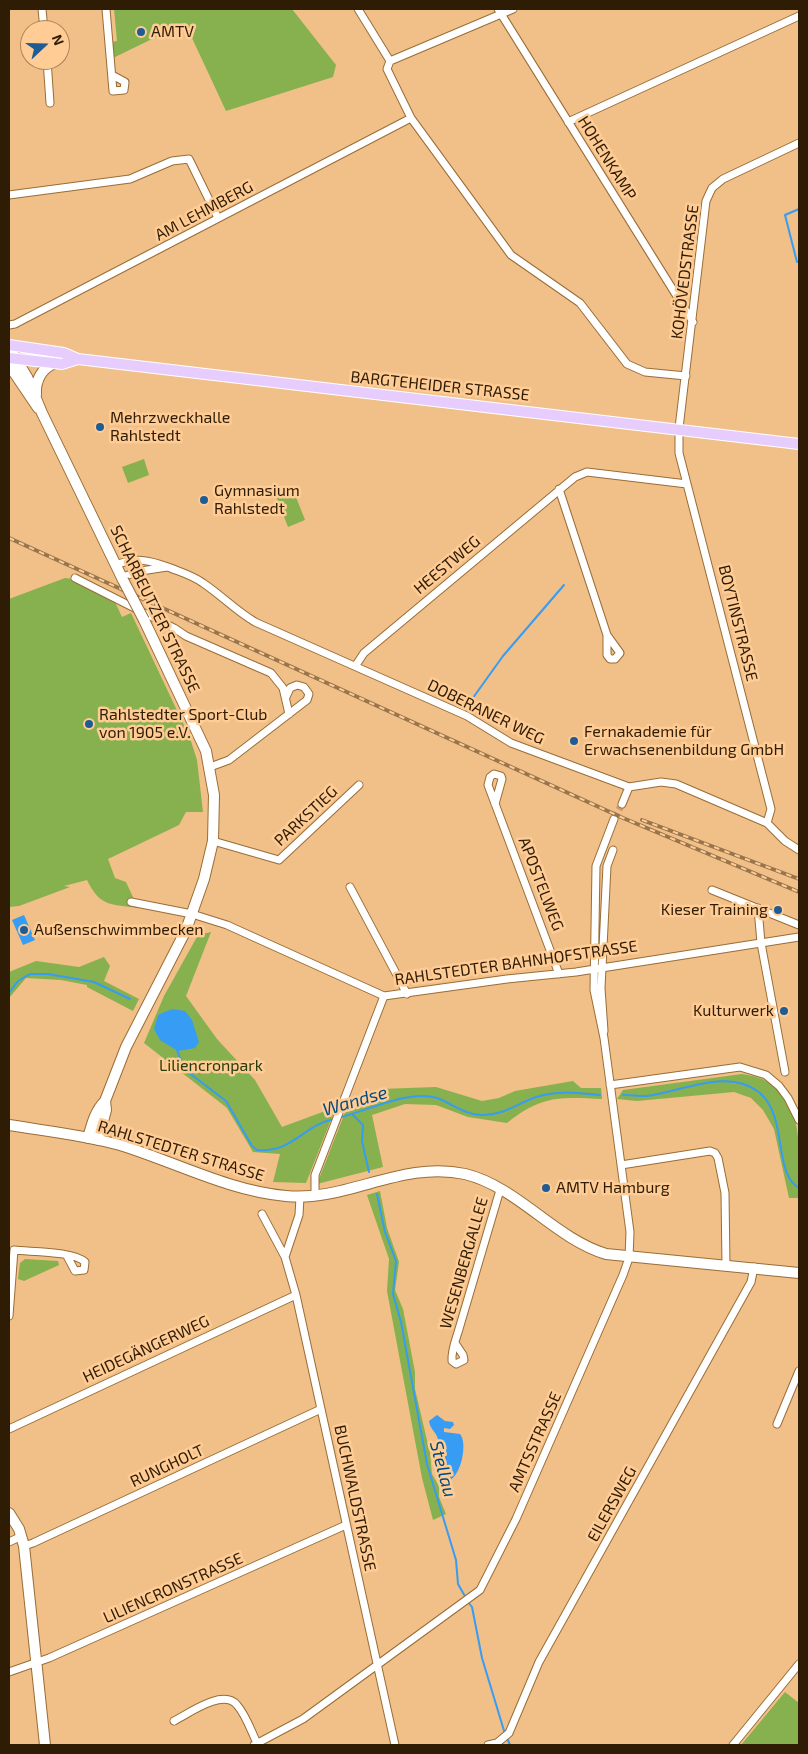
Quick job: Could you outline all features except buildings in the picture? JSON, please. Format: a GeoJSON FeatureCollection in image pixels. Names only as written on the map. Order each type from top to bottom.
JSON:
{"type":"FeatureCollection","features":[{"type":"Feature","properties":{"kind":"main road","name":"SCHARBEUTZER STRASSE"},"geometry":{"type":"LineString","coordinates":[[9,346],[16,377],[29,399],[42,413]]}},
{"type":"Feature","properties":{"kind":"main road","name":"BARGTEHEIDER STRASSE"},"geometry":{"type":"LineString","coordinates":[[9,346],[64,353],[78,359],[679,428],[799,444]]}},
{"type":"Feature","properties":{"kind":"main road","name":"SCHARBEUTZER STRASSE"},"geometry":{"type":"LineString","coordinates":[[11,358],[36,396],[42,413],[201,738],[210,766],[214,794],[213,841],[209,863],[192,914]]}},
{"type":"Feature","properties":{"kind":"main road","name":"BARGTEHEIDER STRASSE"},"geometry":{"type":"LineString","coordinates":[[11,358],[62,364],[78,359]]}},
{"type":"Feature","properties":{"kind":"main road"},"geometry":{"type":"LineString","coordinates":[[36,396],[36,384],[40,376],[47,367],[56,363]]}},
{"type":"Feature","properties":{"kind":"main road"},"geometry":{"type":"LineString","coordinates":[[93,1139],[99,1107],[105,1101],[126,1047],[178,948],[192,914]]}},
{"type":"Feature","properties":{"kind":"main road","name":"RAHLSTEDTER STRASSE"},"geometry":{"type":"LineString","coordinates":[[9,1125],[93,1139],[144,1153],[252,1191],[300,1197],[432,1170],[469,1176],[500,1190],[589,1248],[607,1255],[799,1273]]}},
{"type":"Feature","properties":{"kind":"main road"},"geometry":{"type":"LineString","coordinates":[[9,1513],[23,1541],[45,1745]]}},
{"type":"Feature","properties":{"kind":"street"},"geometry":{"type":"LineString","coordinates":[[106,9],[112,75]]}},
{"type":"Feature","properties":{"kind":"street"},"geometry":{"type":"LineString","coordinates":[[358,9],[390,61]]}},
{"type":"Feature","properties":{"kind":"street"},"geometry":{"type":"LineString","coordinates":[[513,9],[499,11],[390,61],[387,69],[411,118],[511,255],[580,303],[627,364],[644,372],[686,376]]}},
{"type":"Feature","properties":{"kind":"street","name":"HOHENKAMP"},"geometry":{"type":"LineString","coordinates":[[499,11],[693,322]]}},
{"type":"Feature","properties":{"kind":"street"},"geometry":{"type":"LineString","coordinates":[[568,122],[799,16]]}},
{"type":"Feature","properties":{"kind":"street"},"geometry":{"type":"LineString","coordinates":[[47,70],[50,103]]}},
{"type":"Feature","properties":{"kind":"street","name":"AM LEHMBERG"},"geometry":{"type":"LineString","coordinates":[[9,325],[16,324],[411,118]]}},
{"type":"Feature","properties":{"kind":"street","name":"KOHÖVEDSTRASSE"},"geometry":{"type":"LineString","coordinates":[[679,428],[706,201],[712,188],[723,179],[799,143]]}},
{"type":"Feature","properties":{"kind":"street"},"geometry":{"type":"LineString","coordinates":[[9,195],[130,179],[172,161],[189,158],[218,218]]}},
{"type":"Feature","properties":{"kind":"street","name":"BOYTINSTRASSE"},"geometry":{"type":"LineString","coordinates":[[679,428],[680,453],[771,808],[767,823]]}},
{"type":"Feature","properties":{"kind":"street","name":"HEESTWEG"},"geometry":{"type":"LineString","coordinates":[[356,665],[364,653],[576,477],[587,472],[688,484]]}},
{"type":"Feature","properties":{"kind":"street"},"geometry":{"type":"LineString","coordinates":[[559,490],[607,635]]}},
{"type":"Feature","properties":{"kind":"street","name":"DOBERANER WEG"},"geometry":{"type":"LineString","coordinates":[[116,565],[142,560],[155,562],[197,579],[240,613],[255,622],[468,716],[511,743],[629,788]]}},
{"type":"Feature","properties":{"kind":"street"},"geometry":{"type":"LineString","coordinates":[[123,578],[146,570],[168,567]]}},
{"type":"Feature","properties":{"kind":"street"},"geometry":{"type":"LineString","coordinates":[[75,578],[174,628],[186,636],[271,673],[278,681],[286,697],[289,714]]}},
{"type":"Feature","properties":{"kind":"street"},"geometry":{"type":"LineString","coordinates":[[210,766],[229,760],[306,700],[309,694],[304,687],[297,685],[290,688],[286,697]]}},
{"type":"Feature","properties":{"kind":"street"},"geometry":{"type":"LineString","coordinates":[[622,804],[629,788],[645,784],[669,782],[767,823],[785,841],[799,850]]}},
{"type":"Feature","properties":{"kind":"street","name":"PARKSTIEG"},"geometry":{"type":"LineString","coordinates":[[213,841],[279,860],[359,785]]}},
{"type":"Feature","properties":{"kind":"street","name":"APOSTELWEG"},"geometry":{"type":"LineString","coordinates":[[495,804],[559,974]]}},
{"type":"Feature","properties":{"kind":"street","name":"AMTSSTRASSE"},"geometry":{"type":"LineString","coordinates":[[174,1721],[216,1699],[227,1698],[237,1704],[256,1744],[303,1720],[472,1598],[488,1579],[591,1352],[629,1258],[631,1238],[604,1038],[595,1003],[593,969],[601,918],[596,895],[598,860],[614,819]]}},
{"type":"Feature","properties":{"kind":"street"},"geometry":{"type":"LineString","coordinates":[[601,918],[607,866],[613,850]]}},
{"type":"Feature","properties":{"kind":"street"},"geometry":{"type":"LineString","coordinates":[[350,887],[407,994]]}},
{"type":"Feature","properties":{"kind":"street"},"geometry":{"type":"LineString","coordinates":[[712,890],[799,925]]}},
{"type":"Feature","properties":{"kind":"street","name":"RAHLSTEDTER BAHNHOFSTRASSE"},"geometry":{"type":"LineString","coordinates":[[131,902],[192,914],[248,934],[384,996],[507,978],[559,974],[799,937]]}},
{"type":"Feature","properties":{"kind":"street"},"geometry":{"type":"LineString","coordinates":[[758,908],[761,943],[785,1072]]}},
{"type":"Feature","properties":{"kind":"street","name":"AMTSSTRASSE"},"geometry":{"type":"LineString","coordinates":[[601,918],[606,924],[604,1038]]}},
{"type":"Feature","properties":{"kind":"street"},"geometry":{"type":"LineString","coordinates":[[314,1195],[315,1175],[384,996]]}},
{"type":"Feature","properties":{"kind":"street"},"geometry":{"type":"LineString","coordinates":[[610,1085],[740,1067],[766,1075],[779,1086],[788,1098],[799,1120]]}},
{"type":"Feature","properties":{"kind":"street"},"geometry":{"type":"LineString","coordinates":[[621,1165],[710,1151],[715,1153],[718,1158],[725,1193],[726,1265]]}},
{"type":"Feature","properties":{"kind":"street","name":"WESENBERGALLEE"},"geometry":{"type":"LineString","coordinates":[[455,1343],[500,1190]]}},
{"type":"Feature","properties":{"kind":"street"},"geometry":{"type":"LineString","coordinates":[[284,1257],[299,1215],[300,1197]]}},
{"type":"Feature","properties":{"kind":"street","name":"BUCHWALDSTRASSE"},"geometry":{"type":"LineString","coordinates":[[262,1214],[284,1257],[296,1295],[394,1745]]}},
{"type":"Feature","properties":{"kind":"street"},"geometry":{"type":"LineString","coordinates":[[9,1316],[14,1250],[67,1256]]}},
{"type":"Feature","properties":{"kind":"street","name":"EILERSWEG"},"geometry":{"type":"LineString","coordinates":[[488,1745],[497,1743],[509,1733],[539,1662],[750,1282],[754,1268]]}},
{"type":"Feature","properties":{"kind":"street","name":"HEIDEGÄNGERWEG"},"geometry":{"type":"LineString","coordinates":[[9,1429],[296,1295]]}},
{"type":"Feature","properties":{"kind":"street"},"geometry":{"type":"LineString","coordinates":[[777,1424],[799,1371]]}},
{"type":"Feature","properties":{"kind":"street","name":"RUNGHOLT"},"geometry":{"type":"LineString","coordinates":[[9,1542],[23,1541],[33,1543],[321,1409]]}},
{"type":"Feature","properties":{"kind":"street","name":"LILIENCRONSTRASSE"},"geometry":{"type":"LineString","coordinates":[[9,1672],[50,1658],[346,1525]]}},
{"type":"Feature","properties":{"kind":"street"},"geometry":{"type":"LineString","coordinates":[[733,1745],[799,1664]]}},
{"type":"Feature","properties":{"kind":"green space"},"geometry":{"type":"Polygon","coordinates":[[[114,9],[292,9],[336,65],[333,77],[226,111],[185,23],[113,58],[111,42],[117,41],[114,9]]]}},
{"type":"Feature","properties":{"kind":"green space"},"geometry":{"type":"Polygon","coordinates":[[[144,459],[149,475],[128,483],[122,467],[144,459]]]}},
{"type":"Feature","properties":{"kind":"green space"},"geometry":{"type":"Polygon","coordinates":[[[292,487],[305,520],[288,527],[275,493],[292,487]]]}},
{"type":"Feature","properties":{"kind":"green space","name":"Rahlstedter Sport-Club von 1905 e.V."},"geometry":{"type":"Polygon","coordinates":[[[65,578],[73,579],[115,602],[122,617],[131,613],[190,738],[197,760],[203,812],[186,812],[179,825],[108,859],[115,878],[126,882],[138,908],[107,903],[97,895],[87,880],[64,886],[70,887],[19,906],[9,907],[9,599],[65,578]]]}},
{"type":"Feature","properties":{"kind":"green space","name":"Liliencronpark"},"geometry":{"type":"Polygon","coordinates":[[[211,932],[186,996],[217,1039],[255,1080],[282,1127],[336,1107],[306,1183],[273,1182],[280,1154],[253,1152],[227,1108],[144,1043],[164,996],[198,935],[211,932]]]}},
{"type":"Feature","properties":{"kind":"green space"},"geometry":{"type":"Polygon","coordinates":[[[104,957],[110,966],[104,981],[139,999],[133,1011],[87,987],[87,985],[61,980],[26,978],[9,998],[9,972],[36,961],[79,967],[104,957]]]}},
{"type":"Feature","properties":{"kind":"green space"},"geometry":{"type":"Polygon","coordinates":[[[742,1074],[763,1080],[779,1090],[789,1104],[795,1121],[798,1139],[799,1198],[789,1198],[774,1129],[763,1110],[751,1098],[734,1092],[637,1101],[617,1099],[623,1090],[742,1074]]]}},
{"type":"Feature","properties":{"kind":"green space"},"geometry":{"type":"Polygon","coordinates":[[[573,1081],[581,1088],[601,1088],[602,1099],[563,1098],[552,1100],[531,1107],[507,1123],[468,1117],[436,1105],[405,1104],[372,1115],[383,1167],[317,1184],[349,1102],[380,1089],[436,1087],[482,1101],[499,1098],[515,1091],[573,1081]]]}},
{"type":"Feature","properties":{"kind":"green space"},"geometry":{"type":"Polygon","coordinates":[[[380,1191],[387,1228],[399,1262],[395,1290],[403,1309],[415,1372],[415,1389],[430,1453],[432,1474],[439,1486],[439,1497],[446,1514],[433,1520],[422,1478],[387,1291],[389,1259],[367,1195],[380,1191]]]}},
{"type":"Feature","properties":{"kind":"green space"},"geometry":{"type":"Polygon","coordinates":[[[25,1259],[58,1261],[59,1265],[24,1281],[18,1279],[20,1263],[25,1259]]]}},
{"type":"Feature","properties":{"kind":"green space"},"geometry":{"type":"Polygon","coordinates":[[[785,1692],[799,1703],[799,1745],[741,1745],[785,1692]]]}},
{"type":"Feature","properties":{"kind":"water","name":"Außenschwimmbecken"},"geometry":{"type":"Polygon","coordinates":[[[24,915],[35,940],[23,945],[12,920],[24,915]]]}},
{"type":"Feature","properties":{"kind":"water"},"geometry":{"type":"Polygon","coordinates":[[[172,1009],[185,1011],[192,1020],[199,1042],[195,1048],[178,1051],[160,1040],[154,1029],[158,1015],[172,1009]]]}},
{"type":"Feature","properties":{"kind":"water"},"geometry":{"type":"Polygon","coordinates":[[[437,1415],[445,1421],[453,1422],[454,1425],[450,1429],[444,1428],[444,1432],[460,1434],[462,1438],[463,1452],[460,1467],[453,1478],[448,1481],[440,1477],[438,1439],[429,1421],[437,1415]]]}},
{"type":"Feature","properties":{"kind":"waterway"},"geometry":{"type":"LineString","coordinates":[[797,262],[785,215],[799,209]]}},
{"type":"Feature","properties":{"kind":"waterway"},"geometry":{"type":"LineString","coordinates":[[470,702],[503,656],[564,585]]}},
{"type":"Feature","properties":{"kind":"waterway","name":"Wandse"},"geometry":{"type":"LineString","coordinates":[[9,993],[18,981],[30,974],[48,974],[94,982],[130,999]]}},
{"type":"Feature","properties":{"kind":"waterway","name":"Wandse"},"geometry":{"type":"LineString","coordinates":[[177,1050],[184,1069],[226,1101],[252,1146],[257,1150],[269,1150],[280,1147],[323,1122],[334,1119]]}},
{"type":"Feature","properties":{"kind":"waterway","name":"Wandse"},"geometry":{"type":"LineString","coordinates":[[623,1095],[646,1096],[660,1094],[720,1081],[735,1082],[748,1086],[761,1094],[769,1105],[775,1117],[786,1170],[791,1181],[799,1188]]}},
{"type":"Feature","properties":{"kind":"waterway","name":"Wandse"},"geometry":{"type":"LineString","coordinates":[[341,1117],[401,1098],[414,1096],[437,1098],[477,1115],[490,1115],[536,1097],[552,1093],[600,1095]]}},
{"type":"Feature","properties":{"kind":"waterway","name":"Stellau"},"geometry":{"type":"LineString","coordinates":[[353,1115],[363,1125],[362,1141],[369,1172]]}},
{"type":"Feature","properties":{"kind":"waterway","name":"Stellau"},"geometry":{"type":"LineString","coordinates":[[377,1194],[385,1232],[396,1261],[393,1294],[401,1322],[427,1464],[456,1560],[458,1584],[466,1598]]}},
{"type":"Feature","properties":{"kind":"waterway","name":"Stellau"},"geometry":{"type":"LineString","coordinates":[[468,1602],[472,1607],[482,1658],[505,1734]]}},
{"type":"Feature","properties":{"kind":"waterway","name":"Stellau"},"geometry":{"type":"LineString","coordinates":[[507,1738],[510,1745]]}},
{"type":"Feature","properties":{"kind":"tunnel"},"geometry":{"type":"LineString","coordinates":[[614,819],[622,804]]}},
{"type":"Feature","properties":{"kind":"railway"},"geometry":{"type":"LineString","coordinates":[[9,538],[623,818],[799,892]]}},
{"type":"Feature","properties":{"kind":"railway"},"geometry":{"type":"LineString","coordinates":[[642,820],[799,879]]}},
{"type":"Feature","properties":{"kind":"place","name":"AMTV"},"geometry":{"type":"Point","coordinates":[141,32]}},
{"type":"Feature","properties":{"kind":"place","name":"Mehrzweckhalle Rahlstedt"},"geometry":{"type":"Point","coordinates":[100,427]}},
{"type":"Feature","properties":{"kind":"place","name":"Gymnasium Rahlstedt"},"geometry":{"type":"Point","coordinates":[204,500]}},
{"type":"Feature","properties":{"kind":"place","name":"Rahlstedter Sport-Club von 1905 e.V."},"geometry":{"type":"Point","coordinates":[89,724]}},
{"type":"Feature","properties":{"kind":"place","name":"Fernakademie für Erwachsenenbildung GmbH"},"geometry":{"type":"Point","coordinates":[574,741]}},
{"type":"Feature","properties":{"kind":"place","name":"Kieser Training"},"geometry":{"type":"Point","coordinates":[778,910]}},
{"type":"Feature","properties":{"kind":"place","name":"Außenschwimmbecken"},"geometry":{"type":"Point","coordinates":[24,930]}},
{"type":"Feature","properties":{"kind":"place","name":"Kulturwerk"},"geometry":{"type":"Point","coordinates":[784,1011]}},
{"type":"Feature","properties":{"kind":"place","name":"AMTV Hamburg"},"geometry":{"type":"Point","coordinates":[546,1188]}}]}
